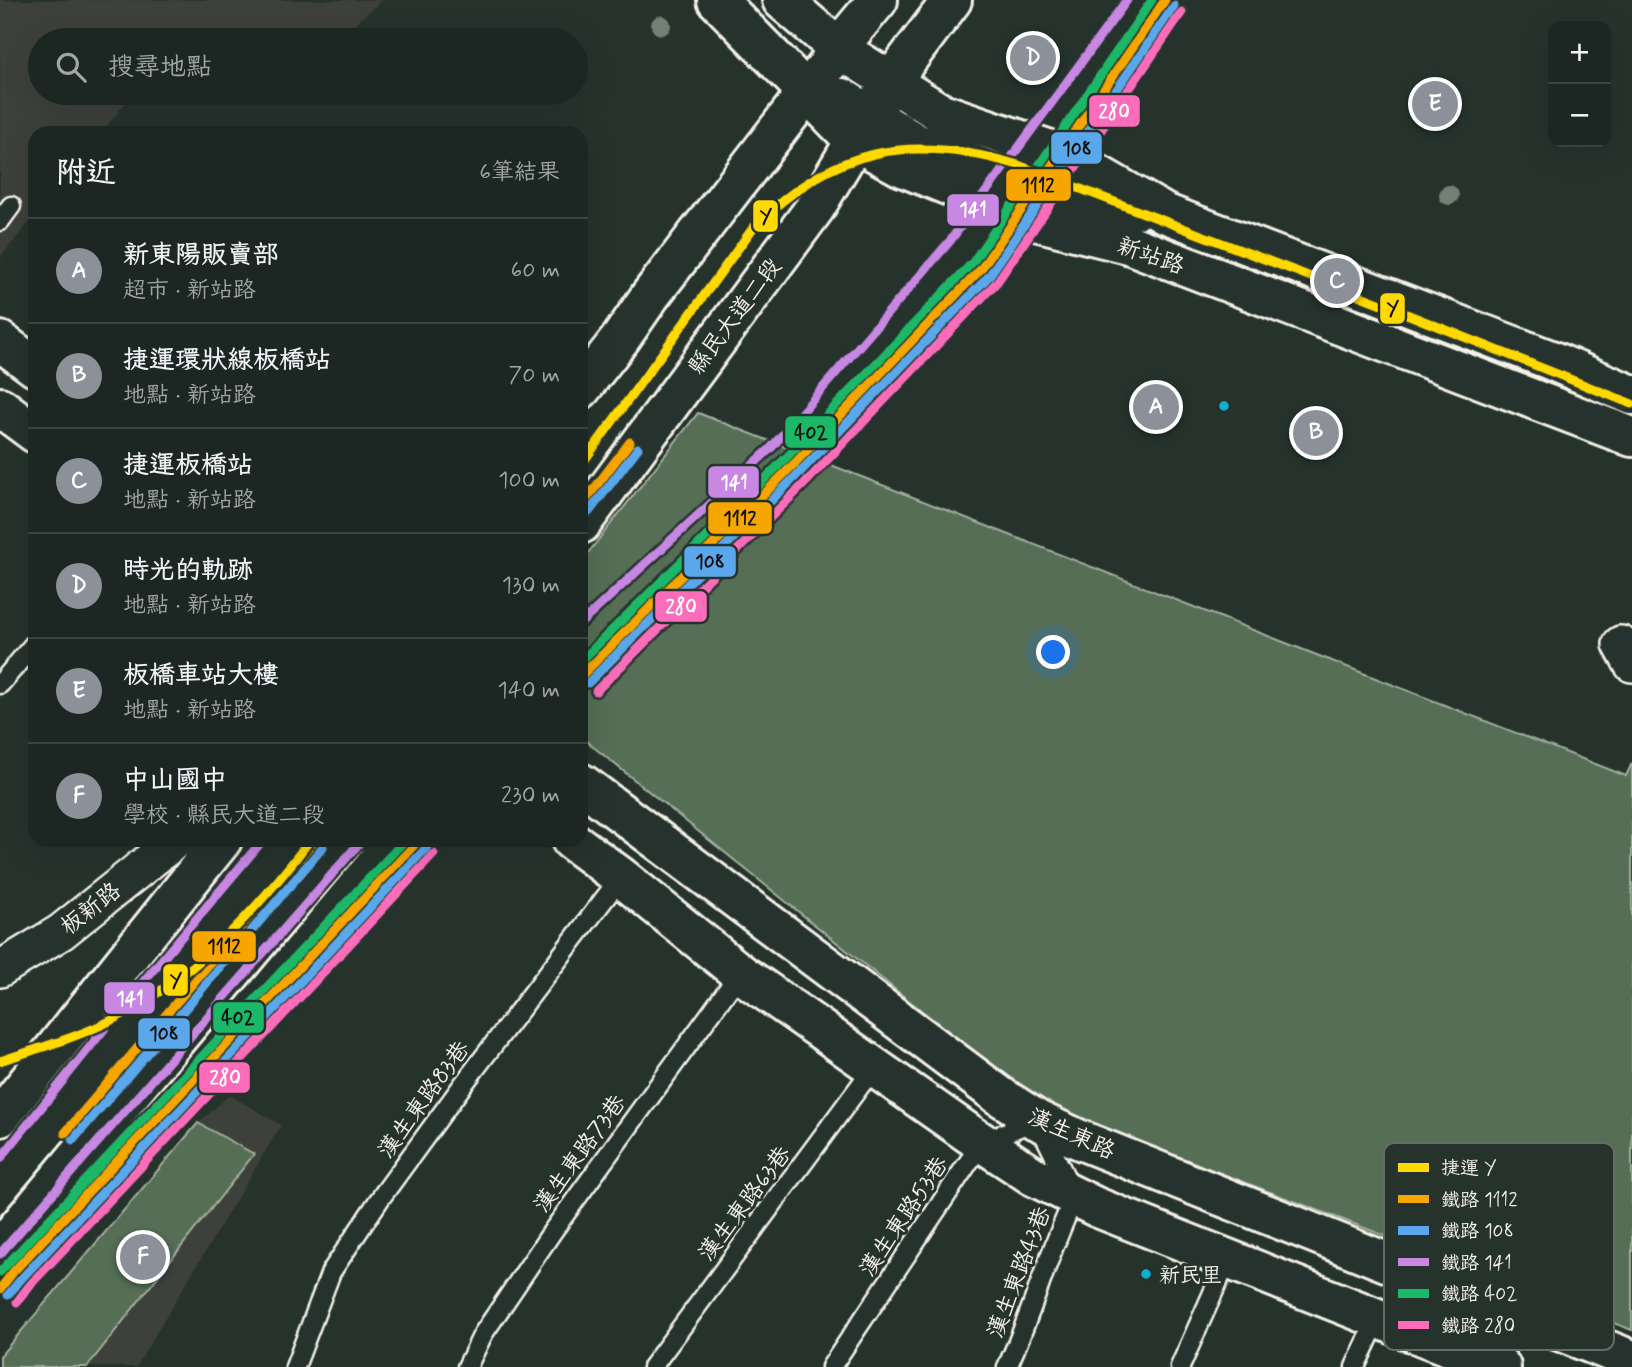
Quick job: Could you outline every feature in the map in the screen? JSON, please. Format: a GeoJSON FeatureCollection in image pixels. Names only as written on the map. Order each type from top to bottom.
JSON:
{"type":"FeatureCollection","features":[{"type":"Feature","properties":{"kind":"street","name":"新站路"},"geometry":{"type":"LineString","coordinates":[[717,0],[807,92],[862,128],[900,166],[1039,222],[1128,244],[1632,437]]}},
{"type":"Feature","properties":{"kind":"street","name":"新站路"},"geometry":{"type":"LineString","coordinates":[[782,0],[838,48],[939,112],[1062,154],[1164,213],[1548,359],[1632,395]]}},
{"type":"Feature","properties":{"kind":"street"},"geometry":{"type":"LineString","coordinates":[[588,380],[838,48],[878,0]]}},
{"type":"Feature","properties":{"kind":"street","name":"縣民大道二段"},"geometry":{"type":"LineString","coordinates":[[588,515],[815,208],[891,81],[952,0]]}},
{"type":"Feature","properties":{"kind":"street"},"geometry":{"type":"LineString","coordinates":[[862,128],[916,143],[1050,192],[1164,213]]}},
{"type":"Feature","properties":{"kind":"street"},"geometry":{"type":"LineString","coordinates":[[0,341],[28,362]]}},
{"type":"Feature","properties":{"kind":"street"},"geometry":{"type":"LineString","coordinates":[[0,407],[28,428]]}},
{"type":"Feature","properties":{"kind":"street","name":"漢生東路"},"geometry":{"type":"LineString","coordinates":[[588,788],[1000,1096],[1037,1120],[1384,1261]]}},
{"type":"Feature","properties":{"kind":"street","name":"板新路"},"geometry":{"type":"LineString","coordinates":[[0,969],[61,932],[167,847]]}},
{"type":"Feature","properties":{"kind":"street"},"geometry":{"type":"LineString","coordinates":[[0,1117],[216,847]]}},
{"type":"Feature","properties":{"kind":"street"},"geometry":{"type":"LineString","coordinates":[[7,1227],[337,847]]}},
{"type":"Feature","properties":{"kind":"street"},"geometry":{"type":"LineString","coordinates":[[580,847],[740,973],[1033,1176],[1075,1197],[1384,1320]]}},
{"type":"Feature","properties":{"kind":"street"},"geometry":{"type":"LineString","coordinates":[[1458,1350],[1501,1367]]}},
{"type":"Feature","properties":{"kind":"street","name":"漢生東路"},"geometry":{"type":"LineString","coordinates":[[1607,1350],[1632,1360]]}},
{"type":"Feature","properties":{"kind":"lane"},"geometry":{"type":"LineString","coordinates":[[0,221],[11,206]]}},
{"type":"Feature","properties":{"kind":"lane"},"geometry":{"type":"LineString","coordinates":[[0,684],[28,651]]}},
{"type":"Feature","properties":{"kind":"lane","name":"漢生東路83巷"},"geometry":{"type":"LineString","coordinates":[[295,1367],[331,1272],[379,1200],[465,1082],[621,877]]}},
{"type":"Feature","properties":{"kind":"lane","name":"漢生東路73巷"},"geometry":{"type":"LineString","coordinates":[[467,1367],[483,1334],[552,1232],[740,973]]}},
{"type":"Feature","properties":{"kind":"lane","name":"漢生東路63巷"},"geometry":{"type":"LineString","coordinates":[[652,1367],[874,1067]]}},
{"type":"Feature","properties":{"kind":"lane"},"geometry":{"type":"LineString","coordinates":[[982,1142],[1037,1120]]}},
{"type":"Feature","properties":{"kind":"lane","name":"漢生東路43巷"},"geometry":{"type":"LineString","coordinates":[[1007,1367],[1061,1226],[1075,1197],[1037,1120]]}},
{"type":"Feature","properties":{"kind":"lane","name":"漢生東路53巷"},"geometry":{"type":"LineString","coordinates":[[831,1367],[982,1142]]}},
{"type":"Feature","properties":{"kind":"lane"},"geometry":{"type":"LineString","coordinates":[[1180,1367],[1228,1259]]}},
{"type":"Feature","properties":{"kind":"lane"},"geometry":{"type":"LineString","coordinates":[[1355,1367],[1378,1318]]}},
{"type":"Feature","properties":{"kind":"shaded area"},"geometry":{"type":"Polygon","coordinates":[[[0,0],[383,0],[349,28],[28,28],[28,105],[124,105],[107,126],[28,126],[28,224],[0,258],[0,0]]]}},
{"type":"Feature","properties":{"kind":"shaded area"},"geometry":{"type":"Polygon","coordinates":[[[230,1095],[281,1125],[136,1367],[0,1367],[0,1356],[198,1123],[230,1095]]]}},
{"type":"Feature","properties":{"kind":"green space"},"geometry":{"type":"Polygon","coordinates":[[[698,413],[1626,776],[1632,763],[1632,1330],[1614,1323],[1614,1143],[1384,1143],[1384,1235],[1058,1111],[993,1068],[588,743],[588,553],[698,413]]]}},
{"type":"Feature","properties":{"kind":"green space"},"geometry":{"type":"Polygon","coordinates":[[[198,1123],[254,1154],[87,1367],[0,1367],[0,1356],[198,1123]]]}},
{"type":"Feature","properties":{"kind":"metro line","name":"Y"},"geometry":{"type":"LineString","coordinates":[[588,455],[753,228],[783,200],[813,179],[844,164],[875,154],[908,149],[979,155],[1018,165],[1379,303],[1632,404]]}},
{"type":"Feature","properties":{"kind":"metro line","name":"Y"},"geometry":{"type":"LineString","coordinates":[[0,1061],[97,1027],[169,985],[195,965],[244,918],[305,847]]}},
{"type":"Feature","properties":{"kind":"rail line","name":"141"},"geometry":{"type":"LineString","coordinates":[[588,617],[771,448],[950,241],[1127,0]]}},
{"type":"Feature","properties":{"kind":"rail line","name":"402"},"geometry":{"type":"LineString","coordinates":[[588,654],[787,457],[973,262],[1152,0]]}},
{"type":"Feature","properties":{"kind":"rail line","name":"1112"},"geometry":{"type":"LineString","coordinates":[[588,669],[794,464],[981,269],[1165,0]]}},
{"type":"Feature","properties":{"kind":"rail line","name":"108"},"geometry":{"type":"LineString","coordinates":[[588,683],[801,471],[989,276],[1174,6]]}},
{"type":"Feature","properties":{"kind":"rail line","name":"280"},"geometry":{"type":"LineString","coordinates":[[596,691],[809,479],[997,282],[1182,12]]}},
{"type":"Feature","properties":{"kind":"rail line","name":"1112"},"geometry":{"type":"LineString","coordinates":[[588,497],[630,442]]}},
{"type":"Feature","properties":{"kind":"rail line","name":"108"},"geometry":{"type":"LineString","coordinates":[[589,512],[638,448]]}},
{"type":"Feature","properties":{"kind":"rail line","name":"141"},"geometry":{"type":"LineString","coordinates":[[0,1159],[122,1007],[257,847]]}},
{"type":"Feature","properties":{"kind":"rail line","name":"1112"},"geometry":{"type":"LineString","coordinates":[[65,1133],[309,847]]}},
{"type":"Feature","properties":{"kind":"rail line","name":"108"},"geometry":{"type":"LineString","coordinates":[[73,1140],[323,847]]}},
{"type":"Feature","properties":{"kind":"rail line","name":"141"},"geometry":{"type":"LineString","coordinates":[[0,1254],[356,847]]}},
{"type":"Feature","properties":{"kind":"rail line","name":"402"},"geometry":{"type":"LineString","coordinates":[[0,1272],[398,847]]}},
{"type":"Feature","properties":{"kind":"rail line","name":"1112"},"geometry":{"type":"LineString","coordinates":[[0,1289],[412,847]]}},
{"type":"Feature","properties":{"kind":"rail line","name":"108"},"geometry":{"type":"LineString","coordinates":[[8,1295],[427,847]]}},
{"type":"Feature","properties":{"kind":"rail line","name":"280"},"geometry":{"type":"LineString","coordinates":[[17,1302],[434,854]]}},
{"type":"Feature","properties":{"kind":"place","name":"時光的軌跡"},"geometry":{"type":"Point","coordinates":[1033,58]}},
{"type":"Feature","properties":{"kind":"place","name":"板橋車站大樓"},"geometry":{"type":"Point","coordinates":[1435,104]}},
{"type":"Feature","properties":{"kind":"place","name":"捷運板橋站"},"geometry":{"type":"Point","coordinates":[1337,281]}},
{"type":"Feature","properties":{"kind":"place","name":"新東陽販賣部"},"geometry":{"type":"Point","coordinates":[1156,407]}},
{"type":"Feature","properties":{"kind":"place","name":"捷運環狀線板橋站"},"geometry":{"type":"Point","coordinates":[1316,433]}},
{"type":"Feature","properties":{"kind":"place","name":"中山國中"},"geometry":{"type":"Point","coordinates":[143,1257]}},
{"type":"Feature","properties":{"kind":"place","name":"新民里"},"geometry":{"type":"Point","coordinates":[1146,1274]}}]}
